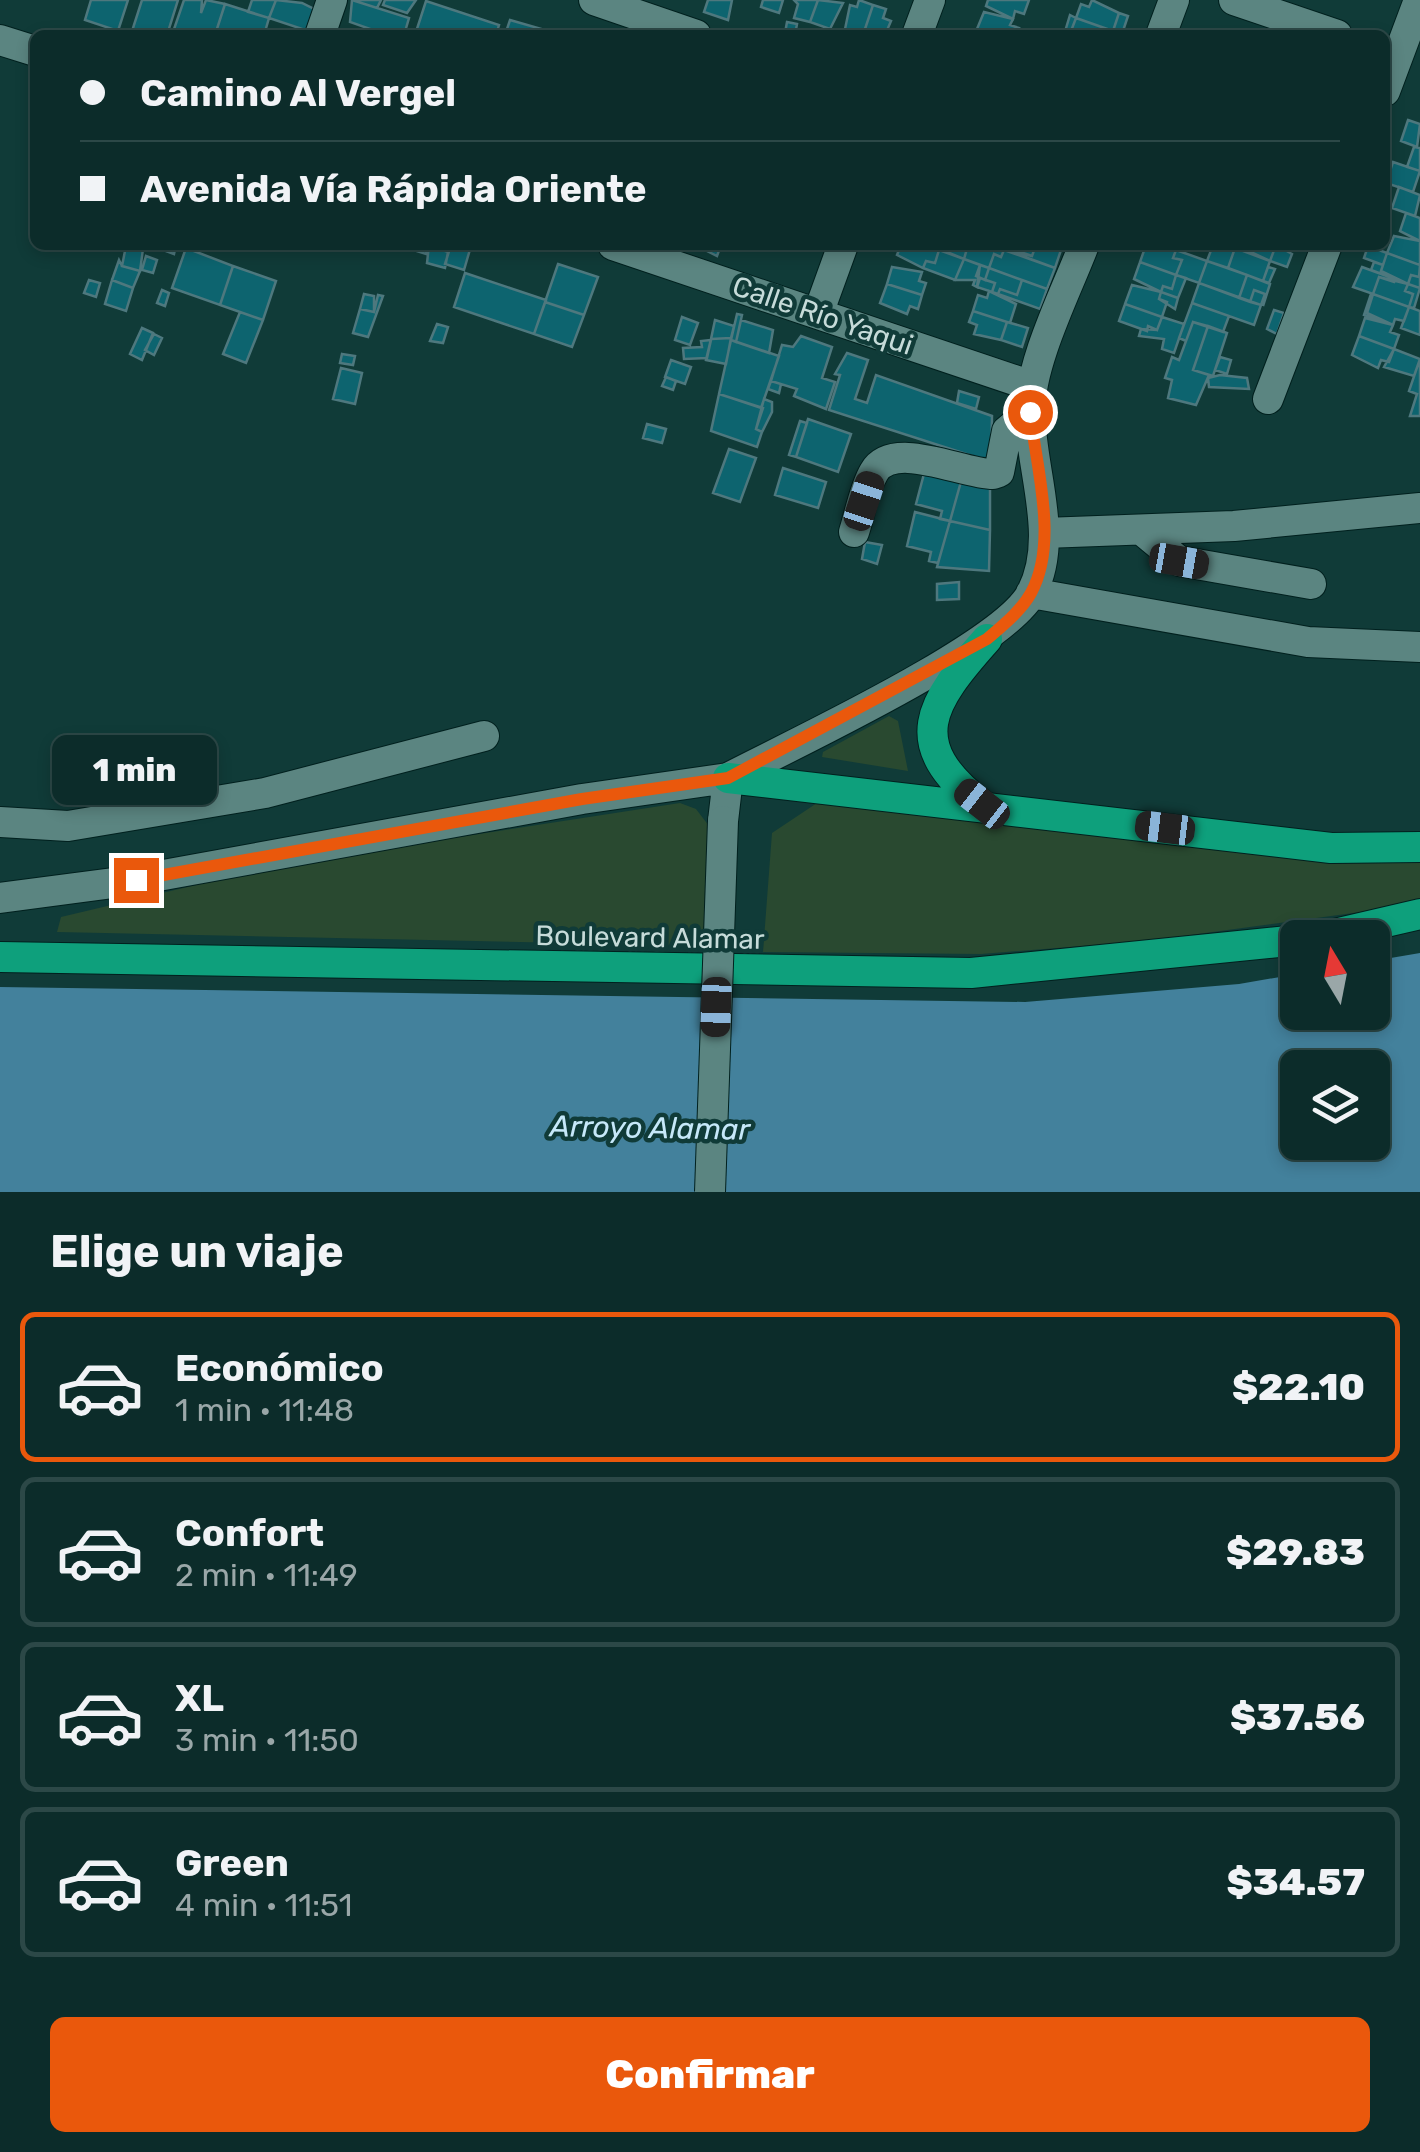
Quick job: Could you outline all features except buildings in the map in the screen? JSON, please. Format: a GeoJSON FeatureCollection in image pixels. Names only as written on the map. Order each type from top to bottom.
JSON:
{"type":"FeatureCollection","features":[{"type":"Feature","properties":{"kind":"highway"},"geometry":{"type":"LineString","coordinates":[[982,804],[948,775],[936,759],[931,741],[932,714],[942,693],[987,639]]}},
{"type":"Feature","properties":{"kind":"highway"},"geometry":{"type":"LineString","coordinates":[[728,778],[982,804],[1331,848],[1420,847]]}},
{"type":"Feature","properties":{"kind":"highway"},"geometry":{"type":"LineString","coordinates":[[1390,921],[1420,914]]}},
{"type":"Feature","properties":{"kind":"highway","name":"Boulevard Alamar"},"geometry":{"type":"LineString","coordinates":[[0,957],[970,973],[1280,942]]}},
{"type":"Feature","properties":{"kind":"street"},"geometry":{"type":"LineString","coordinates":[[322,30],[332,0]]}},
{"type":"Feature","properties":{"kind":"street"},"geometry":{"type":"LineString","coordinates":[[594,0],[681,30]]}},
{"type":"Feature","properties":{"kind":"street"},"geometry":{"type":"LineString","coordinates":[[919,30],[930,0]]}},
{"type":"Feature","properties":{"kind":"street"},"geometry":{"type":"LineString","coordinates":[[1163,30],[1174,0]]}},
{"type":"Feature","properties":{"kind":"street"},"geometry":{"type":"LineString","coordinates":[[1234,0],[1322,30]]}},
{"type":"Feature","properties":{"kind":"street"},"geometry":{"type":"LineString","coordinates":[[1390,81],[1419,0]]}},
{"type":"Feature","properties":{"kind":"street"},"geometry":{"type":"LineString","coordinates":[[0,40],[30,50]]}},
{"type":"Feature","properties":{"kind":"street","name":"Calle Río Yaqui"},"geometry":{"type":"LineString","coordinates":[[629,250],[818,314],[1031,399]]}},
{"type":"Feature","properties":{"kind":"street"},"geometry":{"type":"LineString","coordinates":[[818,314],[840,250]]}},
{"type":"Feature","properties":{"kind":"street"},"geometry":{"type":"LineString","coordinates":[[854,532],[874,470],[887,460],[904,456],[993,474],[1000,472],[1007,431],[1031,399],[1082,250]]}},
{"type":"Feature","properties":{"kind":"street"},"geometry":{"type":"LineString","coordinates":[[1268,399],[1325,250]]}},
{"type":"Feature","properties":{"kind":"street"},"geometry":{"type":"LineString","coordinates":[[0,898],[98,886],[544,805],[728,778],[987,639],[1031,593],[1044,533],[1031,399]]}},
{"type":"Feature","properties":{"kind":"street"},"geometry":{"type":"LineString","coordinates":[[1044,533],[1144,532],[1420,508]]}},
{"type":"Feature","properties":{"kind":"street"},"geometry":{"type":"LineString","coordinates":[[1144,532],[1179,561],[1311,584]]}},
{"type":"Feature","properties":{"kind":"street"},"geometry":{"type":"LineString","coordinates":[[1031,593],[1308,642],[1420,647]]}},
{"type":"Feature","properties":{"kind":"street"},"geometry":{"type":"LineString","coordinates":[[0,822],[68,826],[266,794],[484,736]]}},
{"type":"Feature","properties":{"kind":"street"},"geometry":{"type":"LineString","coordinates":[[710,1192],[722,822],[728,778]]}},
{"type":"Feature","properties":{"kind":"green space"},"geometry":{"type":"Polygon","coordinates":[[[889,716],[898,721],[908,771],[822,757],[823,752],[889,716]]]}},
{"type":"Feature","properties":{"kind":"green space"},"geometry":{"type":"Polygon","coordinates":[[[680,803],[696,809],[709,826],[703,946],[57,932],[61,917],[284,864],[680,803]]]}},
{"type":"Feature","properties":{"kind":"green space"},"geometry":{"type":"Polygon","coordinates":[[[817,803],[1338,861],[1420,863],[1420,899],[1383,909],[1146,941],[981,954],[763,952],[772,833],[817,803]]]}},
{"type":"Feature","properties":{"kind":"water","name":"Arroyo Alamar"},"geometry":{"type":"Polygon","coordinates":[[[1420,953],[1420,1192],[0,1192],[0,987],[1025,1002],[1239,984],[1280,977],[1280,1030],[1390,1030],[1390,958],[1420,953]]]}},
{"type":"Feature","properties":{"kind":"route"},"geometry":{"type":"LineString","coordinates":[[136,880],[582,799],[728,778],[987,639],[1008,622],[1031,593],[1044,533],[1030,412]]}}]}
